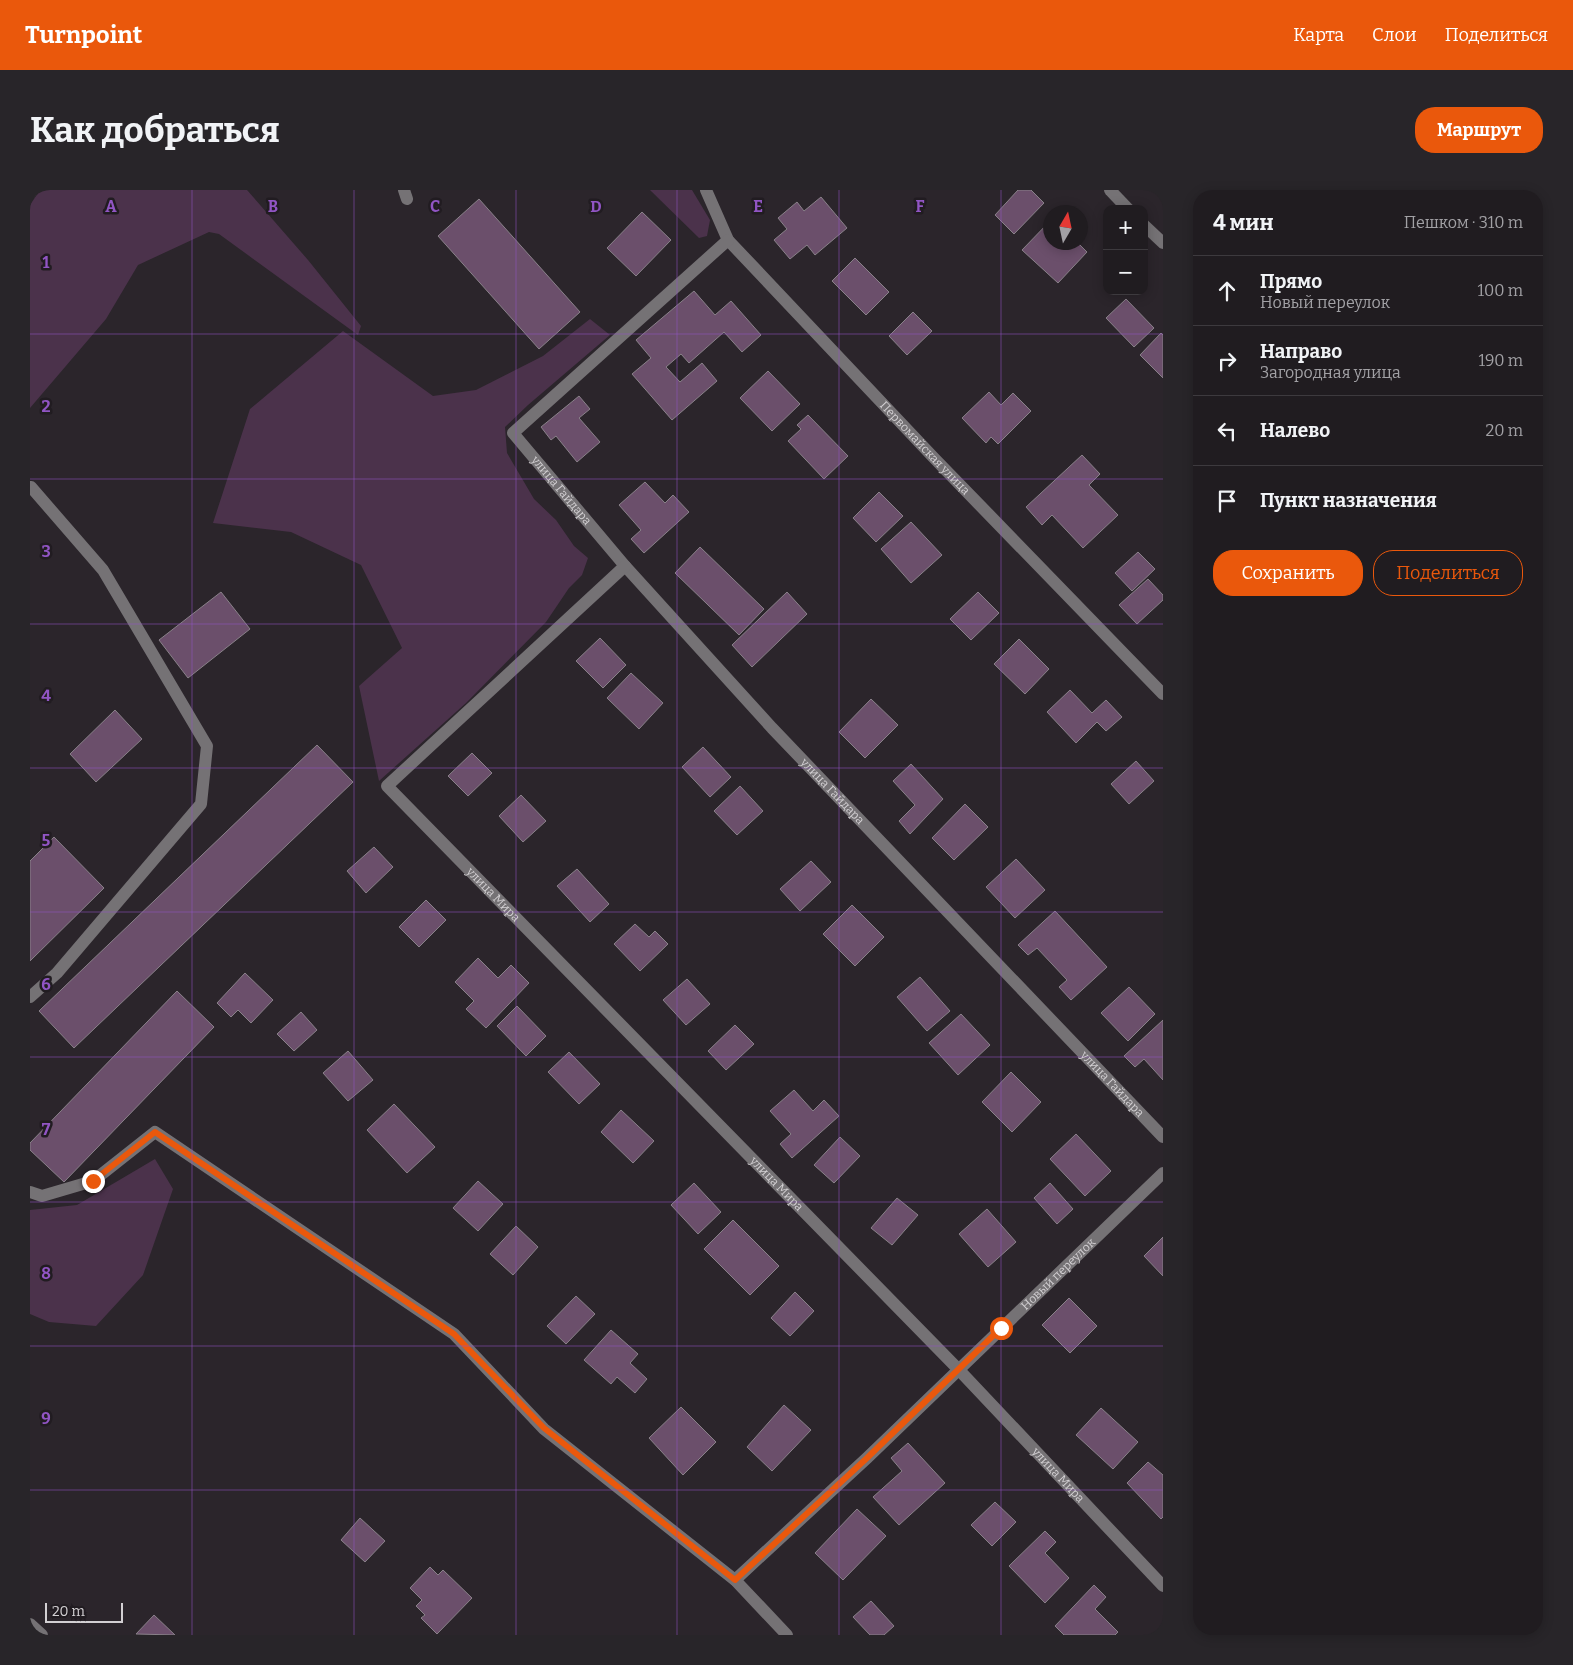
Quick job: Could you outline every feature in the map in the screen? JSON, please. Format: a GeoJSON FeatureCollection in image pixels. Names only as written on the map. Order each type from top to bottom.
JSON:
{"type":"FeatureCollection","features":[{"type":"Feature","properties":{"kind":"street","name":"Первомайская улица"},"geometry":{"type":"LineString","coordinates":[[706,190],[728,240],[934,458],[1163,694]]}},
{"type":"Feature","properties":{"kind":"street"},"geometry":{"type":"LineString","coordinates":[[1110,190],[1124,205]]}},
{"type":"Feature","properties":{"kind":"street"},"geometry":{"type":"LineString","coordinates":[[1148,228],[1163,243]]}},
{"type":"Feature","properties":{"kind":"street","name":"улица Гайдара"},"geometry":{"type":"LineString","coordinates":[[728,240],[513,433],[625,566],[772,728],[1163,1137]]}},
{"type":"Feature","properties":{"kind":"street"},"geometry":{"type":"LineString","coordinates":[[30,487],[103,570],[207,746],[201,804],[57,973],[30,997]]}},
{"type":"Feature","properties":{"kind":"street","name":"улица Мира"},"geometry":{"type":"LineString","coordinates":[[625,566],[387,786],[959,1370],[1163,1586]]}},
{"type":"Feature","properties":{"kind":"street"},"geometry":{"type":"LineString","coordinates":[[30,1192],[42,1196],[93,1181],[155,1132],[454,1334],[544,1428],[735,1580],[787,1635]]}},
{"type":"Feature","properties":{"kind":"street","name":"Новый переулок"},"geometry":{"type":"LineString","coordinates":[[735,1580],[867,1458],[1163,1172]]}},
{"type":"Feature","properties":{"kind":"street"},"geometry":{"type":"LineString","coordinates":[[30,1624],[42,1635]]}},
{"type":"Feature","properties":{"kind":"shaded area"},"geometry":{"type":"Polygon","coordinates":[[[40,190],[247,190],[308,260],[361,326],[358,335],[219,234],[209,232],[138,265],[106,319],[30,408],[30,205],[40,190]]]}},
{"type":"Feature","properties":{"kind":"shaded area"},"geometry":{"type":"Polygon","coordinates":[[[650,190],[692,190],[710,220],[707,236],[699,238],[650,190]]]}},
{"type":"Feature","properties":{"kind":"shaded area"},"geometry":{"type":"Polygon","coordinates":[[[590,319],[610,335],[505,427],[507,453],[534,499],[556,520],[574,546],[588,558],[582,575],[569,588],[546,622],[466,703],[379,781],[359,686],[402,648],[361,565],[291,532],[213,523],[250,409],[343,331],[433,396],[476,390],[543,356],[590,319]]]}},
{"type":"Feature","properties":{"kind":"shaded area"},"geometry":{"type":"Polygon","coordinates":[[[155,1159],[173,1189],[143,1275],[96,1326],[49,1322],[30,1314],[30,1210],[77,1205],[155,1159]]]}},
{"type":"Feature","properties":{"kind":"building"},"geometry":{"type":"Polygon","coordinates":[[[1018,190],[1031,190],[1044,203],[1014,234],[995,215],[1018,190]]]}},
{"type":"Feature","properties":{"kind":"building"},"geometry":{"type":"Polygon","coordinates":[[[821,197],[847,228],[815,255],[807,245],[790,259],[774,240],[787,229],[778,218],[797,202],[804,211],[821,197]]]}},
{"type":"Feature","properties":{"kind":"building"},"geometry":{"type":"Polygon","coordinates":[[[479,199],[580,312],[539,349],[438,236],[479,199]]]}},
{"type":"Feature","properties":{"kind":"building"},"geometry":{"type":"Polygon","coordinates":[[[642,212],[671,240],[636,276],[607,248],[642,212]]]}},
{"type":"Feature","properties":{"kind":"building"},"geometry":{"type":"Polygon","coordinates":[[[1043,228],[1043,250],[1085,250],[1087,252],[1058,283],[1022,250],[1043,228]]]}},
{"type":"Feature","properties":{"kind":"building"},"geometry":{"type":"Polygon","coordinates":[[[855,258],[889,292],[866,315],[832,281],[855,258]]]}},
{"type":"Feature","properties":{"kind":"building"},"geometry":{"type":"Polygon","coordinates":[[[694,291],[715,315],[731,301],[761,335],[742,352],[724,332],[689,363],[681,354],[666,367],[680,382],[702,363],[717,381],[672,420],[632,374],[651,358],[636,340],[694,291]]]}},
{"type":"Feature","properties":{"kind":"building"},"geometry":{"type":"Polygon","coordinates":[[[1126,299],[1154,328],[1134,347],[1106,318],[1126,299]]]}},
{"type":"Feature","properties":{"kind":"building"},"geometry":{"type":"Polygon","coordinates":[[[913,312],[932,331],[907,355],[889,336],[913,312]]]}},
{"type":"Feature","properties":{"kind":"building"},"geometry":{"type":"Polygon","coordinates":[[[1161,333],[1163,335],[1163,378],[1140,355],[1161,333]]]}},
{"type":"Feature","properties":{"kind":"building"},"geometry":{"type":"Polygon","coordinates":[[[768,371],[800,404],[772,431],[740,398],[768,371]]]}},
{"type":"Feature","properties":{"kind":"building"},"geometry":{"type":"Polygon","coordinates":[[[989,392],[1001,405],[1013,393],[1031,411],[998,444],[991,437],[986,443],[962,418],[989,392]]]}},
{"type":"Feature","properties":{"kind":"building"},"geometry":{"type":"Polygon","coordinates":[[[579,396],[590,409],[579,418],[600,442],[577,462],[556,436],[551,440],[541,427],[579,396]]]}},
{"type":"Feature","properties":{"kind":"building"},"geometry":{"type":"Polygon","coordinates":[[[808,415],[848,456],[824,479],[788,441],[801,429],[797,425],[808,415]]]}},
{"type":"Feature","properties":{"kind":"building"},"geometry":{"type":"Polygon","coordinates":[[[1082,455],[1100,474],[1089,485],[1118,515],[1083,548],[1052,515],[1042,525],[1026,507],[1082,455]]]}},
{"type":"Feature","properties":{"kind":"building"},"geometry":{"type":"Polygon","coordinates":[[[645,482],[665,503],[673,495],[689,512],[644,553],[631,539],[641,530],[619,505],[645,482]]]}},
{"type":"Feature","properties":{"kind":"building"},"geometry":{"type":"Polygon","coordinates":[[[879,492],[903,516],[876,542],[853,518],[879,492]]]}},
{"type":"Feature","properties":{"kind":"building"},"geometry":{"type":"Polygon","coordinates":[[[911,522],[942,555],[911,583],[881,549],[911,522]]]}},
{"type":"Feature","properties":{"kind":"building"},"geometry":{"type":"Polygon","coordinates":[[[700,547],[764,609],[739,635],[675,573],[700,547]]]}},
{"type":"Feature","properties":{"kind":"building"},"geometry":{"type":"Polygon","coordinates":[[[1138,552],[1155,569],[1132,591],[1115,573],[1138,552]]]}},
{"type":"Feature","properties":{"kind":"building"},"geometry":{"type":"Polygon","coordinates":[[[1148,579],[1163,595],[1163,600],[1137,624],[1119,605],[1148,579]]]}},
{"type":"Feature","properties":{"kind":"building"},"geometry":{"type":"Polygon","coordinates":[[[221,592],[250,629],[188,678],[159,640],[221,592]]]}},
{"type":"Feature","properties":{"kind":"building"},"geometry":{"type":"Polygon","coordinates":[[[787,592],[807,614],[752,667],[732,645],[787,592]]]}},
{"type":"Feature","properties":{"kind":"building"},"geometry":{"type":"Polygon","coordinates":[[[978,592],[999,613],[971,640],[950,619],[978,592]]]}},
{"type":"Feature","properties":{"kind":"building"},"geometry":{"type":"Polygon","coordinates":[[[600,638],[626,665],[603,688],[576,661],[600,638]]]}},
{"type":"Feature","properties":{"kind":"building"},"geometry":{"type":"Polygon","coordinates":[[[1019,639],[1049,669],[1025,694],[994,664],[1019,639]]]}},
{"type":"Feature","properties":{"kind":"building"},"geometry":{"type":"Polygon","coordinates":[[[631,673],[663,703],[639,729],[607,698],[631,673]]]}},
{"type":"Feature","properties":{"kind":"building"},"geometry":{"type":"Polygon","coordinates":[[[1070,690],[1092,713],[1106,700],[1122,717],[1106,731],[1097,722],[1076,743],[1047,712],[1070,690]]]}},
{"type":"Feature","properties":{"kind":"building"},"geometry":{"type":"Polygon","coordinates":[[[871,699],[898,725],[865,758],[839,732],[871,699]]]}},
{"type":"Feature","properties":{"kind":"building"},"geometry":{"type":"Polygon","coordinates":[[[115,710],[142,739],[96,782],[70,754],[115,710]]]}},
{"type":"Feature","properties":{"kind":"building"},"geometry":{"type":"Polygon","coordinates":[[[317,745],[353,782],[74,1048],[39,1011],[317,745]]]}},
{"type":"Feature","properties":{"kind":"building"},"geometry":{"type":"Polygon","coordinates":[[[703,747],[731,777],[710,797],[682,767],[703,747]]]}},
{"type":"Feature","properties":{"kind":"building"},"geometry":{"type":"Polygon","coordinates":[[[472,753],[492,773],[468,796],[448,776],[472,753]]]}},
{"type":"Feature","properties":{"kind":"building"},"geometry":{"type":"Polygon","coordinates":[[[1136,761],[1154,781],[1129,804],[1111,784],[1136,761]]]}},
{"type":"Feature","properties":{"kind":"building"},"geometry":{"type":"Polygon","coordinates":[[[911,764],[943,799],[910,834],[899,821],[915,805],[893,781],[911,764]]]}},
{"type":"Feature","properties":{"kind":"building"},"geometry":{"type":"Polygon","coordinates":[[[740,786],[763,811],[737,835],[714,811],[740,786]]]}},
{"type":"Feature","properties":{"kind":"building"},"geometry":{"type":"Polygon","coordinates":[[[521,795],[546,821],[523,842],[499,816],[521,795]]]}},
{"type":"Feature","properties":{"kind":"building"},"geometry":{"type":"Polygon","coordinates":[[[965,804],[988,827],[954,860],[932,838],[965,804]]]}},
{"type":"Feature","properties":{"kind":"building"},"geometry":{"type":"Polygon","coordinates":[[[54,837],[104,888],[30,961],[30,861],[54,837]]]}},
{"type":"Feature","properties":{"kind":"building"},"geometry":{"type":"Polygon","coordinates":[[[374,847],[393,867],[366,893],[347,871],[374,847]]]}},
{"type":"Feature","properties":{"kind":"building"},"geometry":{"type":"Polygon","coordinates":[[[1016,859],[1045,890],[1015,918],[986,887],[1016,859]]]}},
{"type":"Feature","properties":{"kind":"building"},"geometry":{"type":"Polygon","coordinates":[[[811,861],[831,882],[800,911],[780,889],[811,861]]]}},
{"type":"Feature","properties":{"kind":"building"},"geometry":{"type":"Polygon","coordinates":[[[577,869],[609,904],[590,922],[557,886],[577,869]]]}},
{"type":"Feature","properties":{"kind":"building"},"geometry":{"type":"Polygon","coordinates":[[[426,900],[446,920],[419,947],[399,927],[426,900]]]}},
{"type":"Feature","properties":{"kind":"building"},"geometry":{"type":"Polygon","coordinates":[[[852,905],[884,937],[855,966],[823,934],[852,905]]]}},
{"type":"Feature","properties":{"kind":"building"},"geometry":{"type":"Polygon","coordinates":[[[1055,911],[1107,967],[1071,1000],[1059,987],[1067,980],[1037,948],[1028,955],[1018,945],[1055,911]]]}},
{"type":"Feature","properties":{"kind":"building"},"geometry":{"type":"Polygon","coordinates":[[[635,924],[649,937],[655,931],[668,944],[640,971],[614,944],[635,924]]]}},
{"type":"Feature","properties":{"kind":"building"},"geometry":{"type":"Polygon","coordinates":[[[478,958],[498,978],[511,965],[529,983],[486,1028],[466,1009],[474,1001],[455,982],[478,958]]]}},
{"type":"Feature","properties":{"kind":"building"},"geometry":{"type":"Polygon","coordinates":[[[245,973],[273,1000],[251,1023],[238,1010],[231,1017],[217,1003],[245,973]]]}},
{"type":"Feature","properties":{"kind":"building"},"geometry":{"type":"Polygon","coordinates":[[[920,977],[950,1011],[927,1031],[897,997],[920,977]]]}},
{"type":"Feature","properties":{"kind":"building"},"geometry":{"type":"Polygon","coordinates":[[[687,979],[710,1004],[686,1025],[663,1000],[687,979]]]}},
{"type":"Feature","properties":{"kind":"building"},"geometry":{"type":"Polygon","coordinates":[[[1129,987],[1155,1014],[1128,1041],[1101,1013],[1129,987]]]}},
{"type":"Feature","properties":{"kind":"building"},"geometry":{"type":"Polygon","coordinates":[[[177,991],[214,1027],[64,1182],[30,1150],[30,1143],[177,991]]]}},
{"type":"Feature","properties":{"kind":"building"},"geometry":{"type":"Polygon","coordinates":[[[517,1006],[546,1036],[526,1056],[497,1026],[517,1006]]]}},
{"type":"Feature","properties":{"kind":"building"},"geometry":{"type":"Polygon","coordinates":[[[301,1012],[317,1030],[294,1051],[277,1034],[301,1012]]]}},
{"type":"Feature","properties":{"kind":"building"},"geometry":{"type":"Polygon","coordinates":[[[961,1014],[990,1045],[958,1075],[929,1043],[961,1014]]]}},
{"type":"Feature","properties":{"kind":"building"},"geometry":{"type":"Polygon","coordinates":[[[1163,1020],[1163,1080],[1144,1059],[1135,1067],[1124,1056],[1163,1020]]]}},
{"type":"Feature","properties":{"kind":"building"},"geometry":{"type":"Polygon","coordinates":[[[735,1025],[754,1044],[726,1070],[708,1051],[735,1025]]]}},
{"type":"Feature","properties":{"kind":"building"},"geometry":{"type":"Polygon","coordinates":[[[348,1051],[373,1080],[348,1101],[323,1073],[348,1051]]]}},
{"type":"Feature","properties":{"kind":"building"},"geometry":{"type":"Polygon","coordinates":[[[569,1052],[600,1084],[579,1104],[548,1072],[569,1052]]]}},
{"type":"Feature","properties":{"kind":"building"},"geometry":{"type":"Polygon","coordinates":[[[1011,1072],[1041,1102],[1012,1132],[982,1102],[1011,1072]]]}},
{"type":"Feature","properties":{"kind":"building"},"geometry":{"type":"Polygon","coordinates":[[[794,1090],[813,1111],[824,1100],[839,1116],[792,1158],[780,1144],[791,1134],[770,1111],[794,1090]]]}},
{"type":"Feature","properties":{"kind":"building"},"geometry":{"type":"Polygon","coordinates":[[[394,1104],[435,1147],[407,1173],[367,1130],[394,1104]]]}},
{"type":"Feature","properties":{"kind":"building"},"geometry":{"type":"Polygon","coordinates":[[[621,1110],[654,1141],[633,1163],[601,1132],[621,1110]]]}},
{"type":"Feature","properties":{"kind":"building"},"geometry":{"type":"Polygon","coordinates":[[[1076,1134],[1111,1171],[1085,1196],[1050,1159],[1076,1134]]]}},
{"type":"Feature","properties":{"kind":"building"},"geometry":{"type":"Polygon","coordinates":[[[840,1137],[860,1156],[834,1183],[814,1165],[840,1137]]]}},
{"type":"Feature","properties":{"kind":"building"},"geometry":{"type":"Polygon","coordinates":[[[478,1181],[503,1204],[478,1231],[453,1208],[478,1181]]]}},
{"type":"Feature","properties":{"kind":"building"},"geometry":{"type":"Polygon","coordinates":[[[694,1183],[721,1212],[698,1234],[671,1205],[694,1183]]]}},
{"type":"Feature","properties":{"kind":"building"},"geometry":{"type":"Polygon","coordinates":[[[1050,1183],[1073,1209],[1057,1224],[1034,1198],[1050,1183]]]}},
{"type":"Feature","properties":{"kind":"building"},"geometry":{"type":"Polygon","coordinates":[[[897,1198],[918,1215],[892,1245],[871,1228],[897,1198]]]}},
{"type":"Feature","properties":{"kind":"building"},"geometry":{"type":"Polygon","coordinates":[[[987,1209],[1016,1242],[988,1267],[959,1234],[987,1209]]]}},
{"type":"Feature","properties":{"kind":"building"},"geometry":{"type":"Polygon","coordinates":[[[733,1220],[779,1266],[750,1295],[704,1249],[733,1220]]]}},
{"type":"Feature","properties":{"kind":"building"},"geometry":{"type":"Polygon","coordinates":[[[516,1226],[538,1247],[513,1275],[490,1254],[516,1226]]]}},
{"type":"Feature","properties":{"kind":"building"},"geometry":{"type":"Polygon","coordinates":[[[1163,1237],[1163,1276],[1144,1256],[1163,1237]]]}},
{"type":"Feature","properties":{"kind":"building"},"geometry":{"type":"Polygon","coordinates":[[[795,1292],[814,1311],[790,1336],[771,1318],[795,1292]]]}},
{"type":"Feature","properties":{"kind":"building"},"geometry":{"type":"Polygon","coordinates":[[[576,1296],[595,1314],[566,1344],[547,1326],[576,1296]]]}},
{"type":"Feature","properties":{"kind":"building"},"geometry":{"type":"Polygon","coordinates":[[[1069,1298],[1097,1326],[1070,1353],[1042,1325],[1069,1298]]]}},
{"type":"Feature","properties":{"kind":"building"},"geometry":{"type":"Polygon","coordinates":[[[611,1330],[638,1354],[630,1363],[647,1379],[635,1393],[617,1377],[611,1384],[584,1360],[611,1330]]]}},
{"type":"Feature","properties":{"kind":"building"},"geometry":{"type":"Polygon","coordinates":[[[784,1405],[811,1430],[772,1471],[747,1447],[784,1405]]]}},
{"type":"Feature","properties":{"kind":"building"},"geometry":{"type":"Polygon","coordinates":[[[681,1407],[716,1442],[683,1475],[649,1438],[681,1407]]]}},
{"type":"Feature","properties":{"kind":"building"},"geometry":{"type":"Polygon","coordinates":[[[1101,1408],[1138,1442],[1113,1469],[1076,1435],[1101,1408]]]}},
{"type":"Feature","properties":{"kind":"building"},"geometry":{"type":"Polygon","coordinates":[[[908,1443],[945,1483],[899,1525],[873,1497],[902,1471],[891,1458],[908,1443]]]}},
{"type":"Feature","properties":{"kind":"building"},"geometry":{"type":"Polygon","coordinates":[[[1148,1462],[1163,1475],[1163,1517],[1161,1519],[1127,1483],[1148,1462]]]}},
{"type":"Feature","properties":{"kind":"building"},"geometry":{"type":"Polygon","coordinates":[[[995,1502],[1016,1522],[992,1546],[971,1525],[995,1502]]]}},
{"type":"Feature","properties":{"kind":"building"},"geometry":{"type":"Polygon","coordinates":[[[857,1509],[886,1536],[843,1580],[815,1553],[857,1509]]]}},
{"type":"Feature","properties":{"kind":"building"},"geometry":{"type":"Polygon","coordinates":[[[360,1518],[385,1541],[365,1562],[341,1540],[360,1518]]]}},
{"type":"Feature","properties":{"kind":"building"},"geometry":{"type":"Polygon","coordinates":[[[1045,1531],[1056,1542],[1045,1553],[1069,1578],[1045,1603],[1009,1566],[1045,1531]]]}},
{"type":"Feature","properties":{"kind":"building"},"geometry":{"type":"Polygon","coordinates":[[[430,1567],[438,1575],[443,1570],[472,1598],[437,1634],[421,1618],[425,1615],[416,1606],[422,1600],[410,1588],[430,1567]]]}},
{"type":"Feature","properties":{"kind":"building"},"geometry":{"type":"Polygon","coordinates":[[[1094,1585],[1106,1597],[1095,1609],[1118,1632],[1115,1635],[1064,1635],[1055,1626],[1094,1585]]]}},
{"type":"Feature","properties":{"kind":"building"},"geometry":{"type":"Polygon","coordinates":[[[871,1601],[894,1626],[884,1635],[870,1635],[853,1617],[871,1601]]]}},
{"type":"Feature","properties":{"kind":"building"},"geometry":{"type":"Polygon","coordinates":[[[154,1615],[175,1635],[136,1634],[154,1615]]]}},
{"type":"Feature","properties":{"kind":"route"},"geometry":{"type":"LineString","coordinates":[[93,1181],[155,1132],[454,1334],[544,1428],[735,1580],[867,1458],[1001,1328]]}}]}
